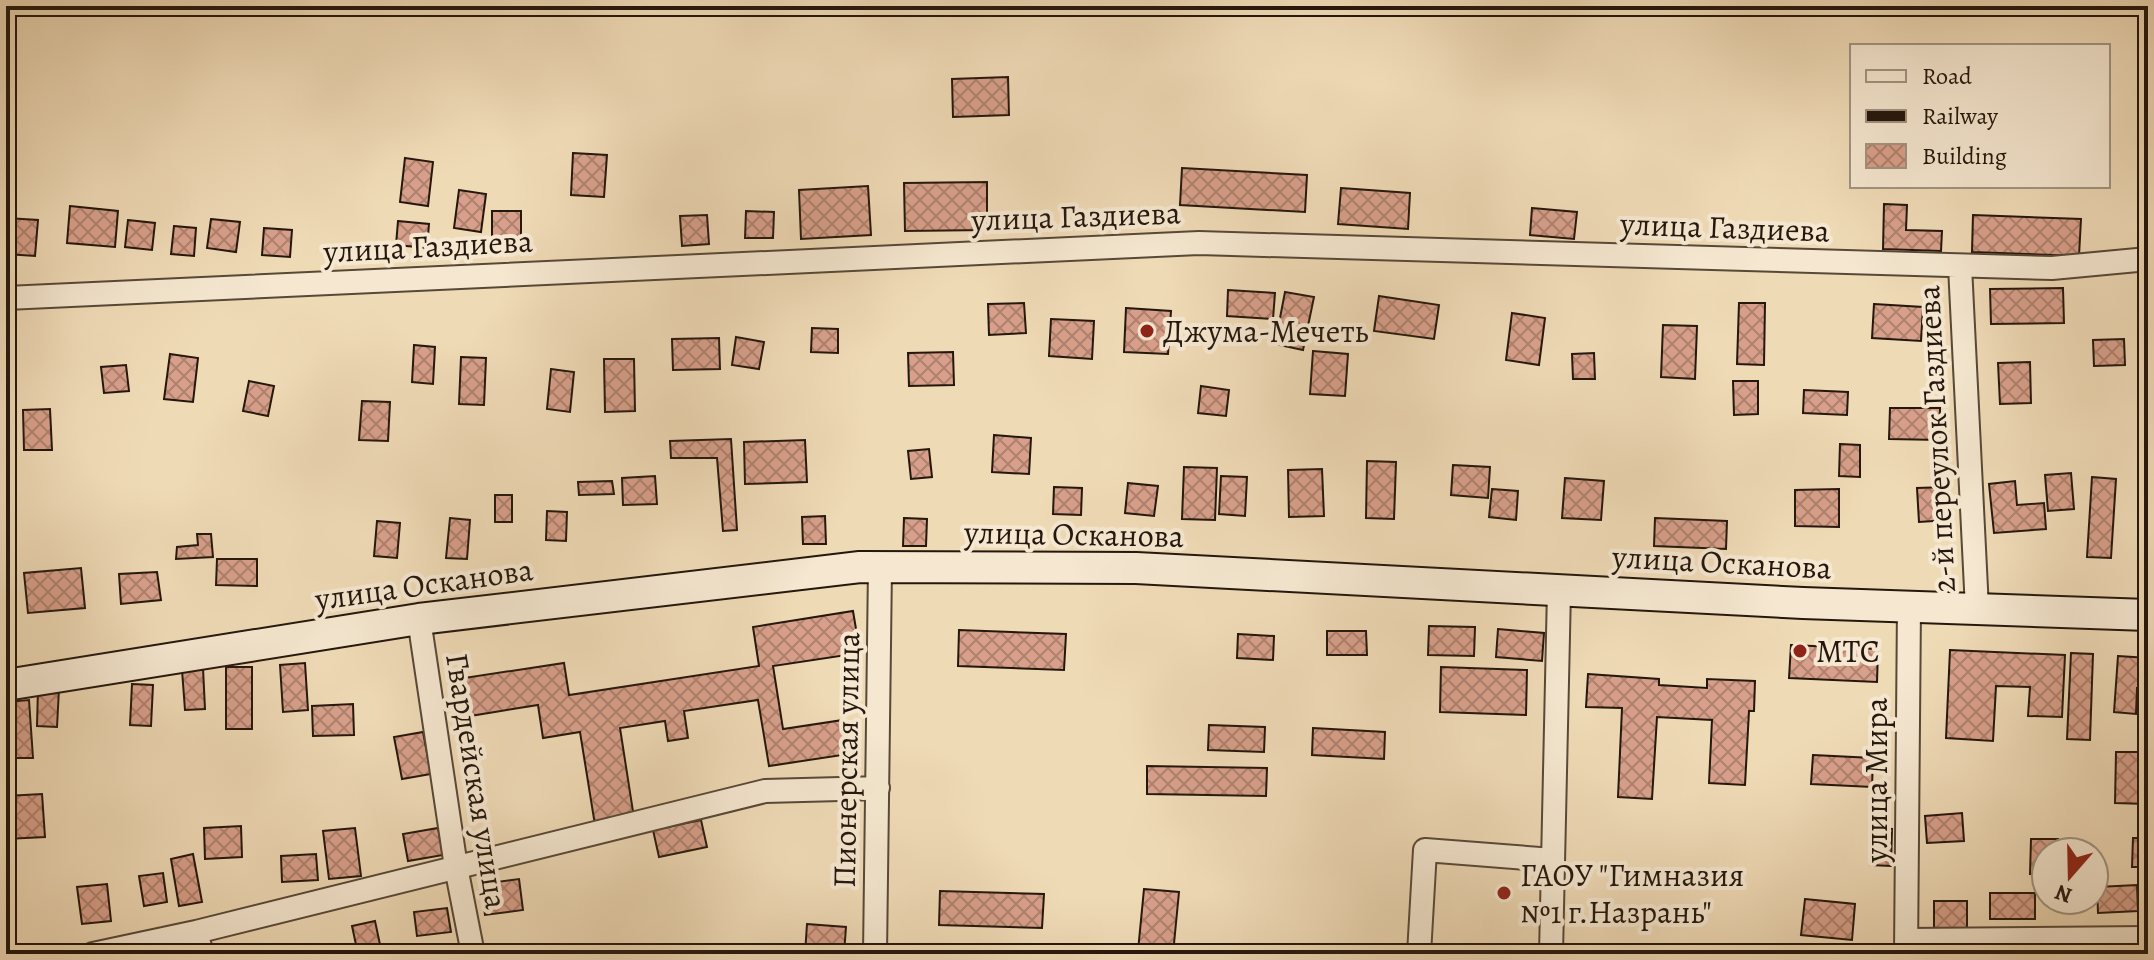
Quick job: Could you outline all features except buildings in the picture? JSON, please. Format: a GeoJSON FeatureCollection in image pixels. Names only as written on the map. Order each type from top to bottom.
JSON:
{"type":"FeatureCollection","features":[{"type":"Feature","properties":{"kind":"main road","name":"улица Осканова"},"geometry":{"type":"LineString","coordinates":[[6,685],[419,619],[860,567],[1136,568],[2148,615]]}},
{"type":"Feature","properties":{"kind":"street","name":"улица Газдиева"},"geometry":{"type":"LineString","coordinates":[[6,298],[1199,243],[2052,268],[2148,259]]}},
{"type":"Feature","properties":{"kind":"street","name":"2-й переулок Газдиева"},"geometry":{"type":"LineString","coordinates":[[1960,266],[1977,609]]}},
{"type":"Feature","properties":{"kind":"street","name":"Пионерская улица"},"geometry":{"type":"LineString","coordinates":[[875,954],[880,567]]}},
{"type":"Feature","properties":{"kind":"street"},"geometry":{"type":"LineString","coordinates":[[1551,954],[1559,590]]}},
{"type":"Feature","properties":{"kind":"street","name":"улица Мира"},"geometry":{"type":"LineString","coordinates":[[1906,947],[1909,606]]}},
{"type":"Feature","properties":{"kind":"street","name":"Гвардейская улица"},"geometry":{"type":"LineString","coordinates":[[419,619],[456,867],[473,954]]}},
{"type":"Feature","properties":{"kind":"street"},"geometry":{"type":"LineString","coordinates":[[93,954],[196,932],[765,791],[878,788]]}},
{"type":"Feature","properties":{"kind":"street"},"geometry":{"type":"LineString","coordinates":[[1419,954],[1425,850],[1553,860]]}},
{"type":"Feature","properties":{"kind":"street"},"geometry":{"type":"LineString","coordinates":[[196,932],[202,954]]}},
{"type":"Feature","properties":{"kind":"street"},"geometry":{"type":"LineString","coordinates":[[1906,947],[2148,938]]}},
{"type":"Feature","properties":{"kind":"railway"},"geometry":{"type":"LineString","coordinates":[[212,6],[451,10],[636,6],[869,11],[1715,12],[1881,12],[2071,6]]}},
{"type":"Feature","properties":{"kind":"place","name":"Джума-Мечеть"},"geometry":{"type":"Point","coordinates":[1147,331]}},
{"type":"Feature","properties":{"kind":"place","name":"МТС"},"geometry":{"type":"Point","coordinates":[1800,651]}},
{"type":"Feature","properties":{"kind":"place","name":"ГАОУ \"Гимназия №1 г.Назрань\""},"geometry":{"type":"Point","coordinates":[1504,893]}}]}
